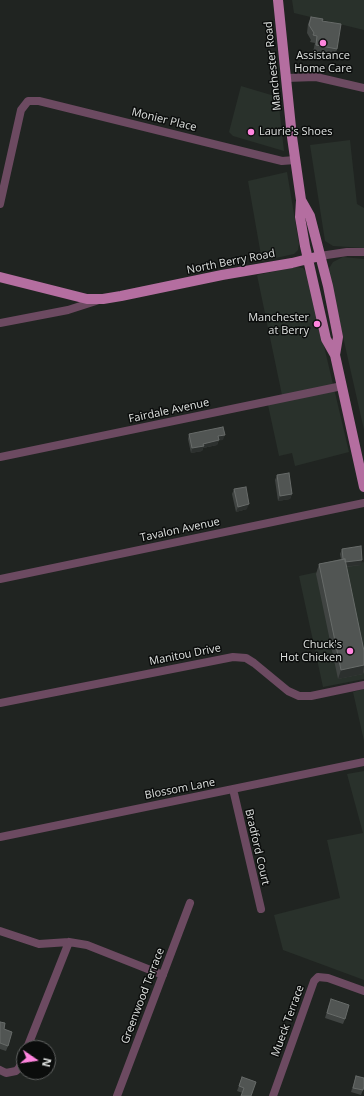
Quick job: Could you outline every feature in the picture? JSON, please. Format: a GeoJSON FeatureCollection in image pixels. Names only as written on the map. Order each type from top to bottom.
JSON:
{"type":"FeatureCollection","features":[{"type":"Feature","properties":{"kind":"main road","name":"Manchester Road"},"geometry":{"type":"LineString","coordinates":[[278,0],[295,160],[302,200],[300,217],[307,259],[326,339],[335,355],[364,487]]}},
{"type":"Feature","properties":{"kind":"main road","name":"Manchester Road"},"geometry":{"type":"LineString","coordinates":[[302,200],[310,216],[328,286],[338,336],[335,355]]}},
{"type":"Feature","properties":{"kind":"main road","name":"North Berry Road"},"geometry":{"type":"LineString","coordinates":[[0,277],[87,299],[103,299],[320,256]]}},
{"type":"Feature","properties":{"kind":"street"},"geometry":{"type":"LineString","coordinates":[[286,78],[321,77],[364,88]]}},
{"type":"Feature","properties":{"kind":"street","name":"Monier Place"},"geometry":{"type":"LineString","coordinates":[[0,204],[21,110],[28,101],[39,101],[282,161],[295,160]]}},
{"type":"Feature","properties":{"kind":"street","name":"North Berry Road"},"geometry":{"type":"LineString","coordinates":[[320,256],[347,252],[364,252]]}},
{"type":"Feature","properties":{"kind":"street","name":"North Berry Road"},"geometry":{"type":"LineString","coordinates":[[0,324],[68,310],[103,299]]}},
{"type":"Feature","properties":{"kind":"street","name":"Fairdale Avenue"},"geometry":{"type":"LineString","coordinates":[[0,457],[342,386]]}},
{"type":"Feature","properties":{"kind":"street","name":"Tavalon Avenue"},"geometry":{"type":"LineString","coordinates":[[0,579],[364,502]]}},
{"type":"Feature","properties":{"kind":"street","name":"Manitou Drive"},"geometry":{"type":"LineString","coordinates":[[0,703],[233,657],[246,658],[288,691],[299,696],[311,696],[364,685]]}},
{"type":"Feature","properties":{"kind":"street","name":"Blossom Lane"},"geometry":{"type":"LineString","coordinates":[[0,837],[364,762]]}},
{"type":"Feature","properties":{"kind":"street","name":"Bradford Court"},"geometry":{"type":"LineString","coordinates":[[232,789],[261,909]]}},
{"type":"Feature","properties":{"kind":"street","name":"Greenwood Terrace"},"geometry":{"type":"LineString","coordinates":[[117,1096],[190,903]]}},
{"type":"Feature","properties":{"kind":"street"},"geometry":{"type":"LineString","coordinates":[[0,931],[39,944],[69,942],[92,946],[163,975]]}},
{"type":"Feature","properties":{"kind":"street"},"geometry":{"type":"LineString","coordinates":[[30,1040],[69,942]]}},
{"type":"Feature","properties":{"kind":"street","name":"Mueck Terrace"},"geometry":{"type":"LineString","coordinates":[[273,1096],[314,981],[318,977],[328,978],[364,991]]}},
{"type":"Feature","properties":{"kind":"street"},"geometry":{"type":"LineString","coordinates":[[0,1070],[6,1073],[16,1070]]}},
{"type":"Feature","properties":{"kind":"shaded area"},"geometry":{"type":"Polygon","coordinates":[[[292,0],[364,0],[364,30],[294,13],[292,0]]]}},
{"type":"Feature","properties":{"kind":"shaded area"},"geometry":{"type":"Polygon","coordinates":[[[241,86],[278,97],[284,151],[233,136],[229,132],[241,86]]]}},
{"type":"Feature","properties":{"kind":"shaded area"},"geometry":{"type":"Polygon","coordinates":[[[350,140],[357,204],[364,208],[364,248],[333,246],[325,241],[310,145],[350,140]]]}},
{"type":"Feature","properties":{"kind":"shaded area"},"geometry":{"type":"Polygon","coordinates":[[[287,172],[299,244],[298,250],[294,254],[262,261],[248,181],[287,172]]]}},
{"type":"Feature","properties":{"kind":"shaded area"},"geometry":{"type":"Polygon","coordinates":[[[343,257],[364,259],[364,430],[328,270],[333,262],[343,257]]]}},
{"type":"Feature","properties":{"kind":"shaded area"},"geometry":{"type":"Polygon","coordinates":[[[296,267],[303,268],[307,274],[349,452],[295,466],[292,453],[279,456],[268,405],[283,400],[257,275],[296,267]]]}},
{"type":"Feature","properties":{"kind":"shaded area"},"geometry":{"type":"Polygon","coordinates":[[[364,562],[364,679],[323,687],[299,576],[364,562]]]}},
{"type":"Feature","properties":{"kind":"shaded area"},"geometry":{"type":"Polygon","coordinates":[[[364,689],[364,741],[353,692],[364,689]]]}},
{"type":"Feature","properties":{"kind":"shaded area"},"geometry":{"type":"Polygon","coordinates":[[[364,771],[364,980],[283,950],[274,915],[340,898],[327,840],[363,833],[347,774],[364,771]]]}},
{"type":"Feature","properties":{"kind":"building"},"geometry":{"type":"Polygon","coordinates":[[[311,17],[323,19],[322,21],[341,24],[337,49],[316,45],[317,36],[313,35],[314,33],[309,25],[311,17]]]}},
{"type":"Feature","properties":{"kind":"building"},"geometry":{"type":"Polygon","coordinates":[[[223,427],[225,435],[218,436],[219,440],[203,444],[204,446],[192,448],[189,434],[223,427]]]}},
{"type":"Feature","properties":{"kind":"building"},"geometry":{"type":"Polygon","coordinates":[[[289,473],[292,494],[280,496],[277,475],[289,473]]]}},
{"type":"Feature","properties":{"kind":"building"},"geometry":{"type":"Polygon","coordinates":[[[246,487],[249,504],[238,507],[234,489],[246,487]]]}},
{"type":"Feature","properties":{"kind":"building"},"geometry":{"type":"Polygon","coordinates":[[[361,546],[362,560],[345,562],[345,559],[343,559],[342,549],[361,546]]]}},
{"type":"Feature","properties":{"kind":"building"},"geometry":{"type":"Polygon","coordinates":[[[345,559],[364,651],[364,665],[341,670],[319,564],[345,559]]]}},
{"type":"Feature","properties":{"kind":"building"},"geometry":{"type":"Polygon","coordinates":[[[331,999],[349,1005],[345,1019],[327,1013],[331,999]]]}},
{"type":"Feature","properties":{"kind":"building"},"geometry":{"type":"Polygon","coordinates":[[[0,1022],[5,1023],[4,1029],[12,1032],[8,1046],[0,1043],[0,1022]]]}},
{"type":"Feature","properties":{"kind":"building"},"geometry":{"type":"Polygon","coordinates":[[[356,1076],[364,1078],[363,1090],[353,1088],[356,1076]]]}},
{"type":"Feature","properties":{"kind":"building"},"geometry":{"type":"Polygon","coordinates":[[[242,1077],[256,1082],[251,1096],[241,1096],[244,1088],[239,1086],[242,1077]]]}},
{"type":"Feature","properties":{"kind":"place","name":"Assistance Home Care"},"geometry":{"type":"Point","coordinates":[323,43]}},
{"type":"Feature","properties":{"kind":"place","name":"Laurie's Shoes"},"geometry":{"type":"Point","coordinates":[251,132]}},
{"type":"Feature","properties":{"kind":"place","name":"Manchester at Berry"},"geometry":{"type":"Point","coordinates":[317,324]}},
{"type":"Feature","properties":{"kind":"place","name":"Chuck's Hot Chicken"},"geometry":{"type":"Point","coordinates":[350,651]}}]}
